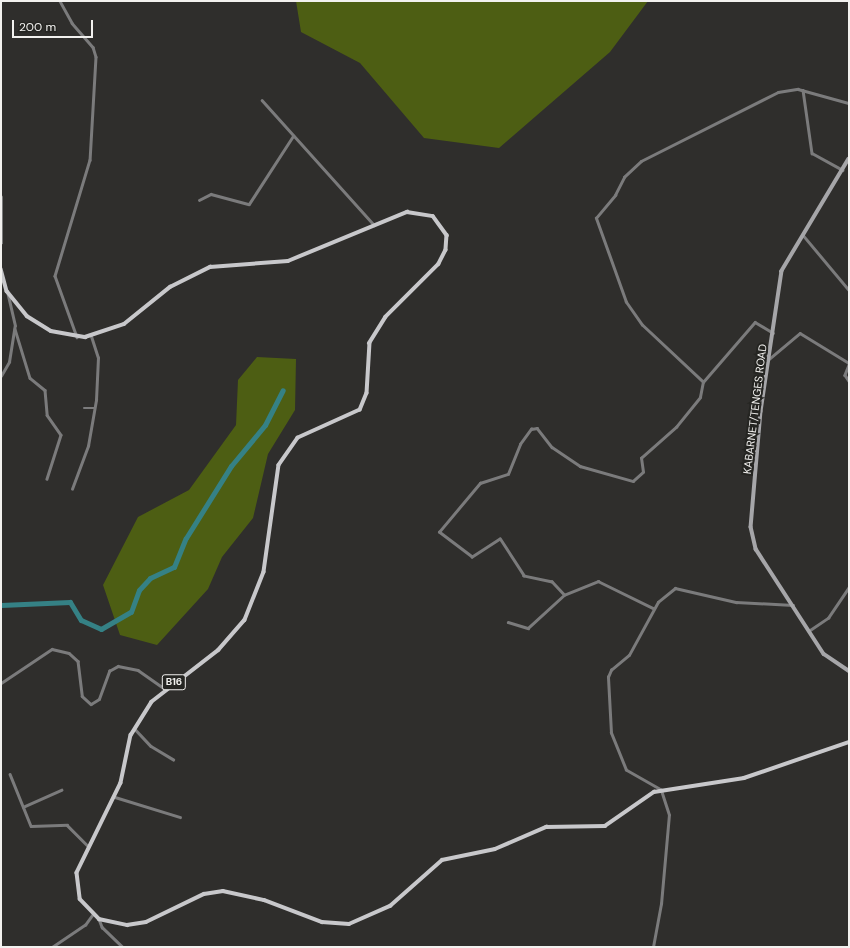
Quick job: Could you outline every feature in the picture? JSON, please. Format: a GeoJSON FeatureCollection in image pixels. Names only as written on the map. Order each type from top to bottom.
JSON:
{"type":"FeatureCollection","features":[{"type":"Feature","properties":{"kind":"main road"},"geometry":{"type":"LineString","coordinates":[[1,197],[1,243]]}},
{"type":"Feature","properties":{"kind":"main road","name":"B16"},"geometry":{"type":"LineString","coordinates":[[1,269],[7,291],[36,323],[60,334],[77,337],[91,336],[124,324],[170,287],[196,272],[217,266],[288,261],[407,212],[433,216],[446,235],[444,258],[376,332],[368,355],[367,393],[360,410],[298,438],[279,465],[262,577],[244,620],[219,650],[165,689],[135,729],[115,797],[79,864],[76,889],[93,914],[99,919],[127,925],[146,922],[204,894],[223,891],[264,900],[322,922],[349,924],[390,906],[442,860],[495,849],[546,827],[605,826],[661,790],[744,778],[849,742]]}},
{"type":"Feature","properties":{"kind":"street"},"geometry":{"type":"LineString","coordinates":[[60,1],[66,14],[96,53],[90,160],[55,276],[77,337]]}},
{"type":"Feature","properties":{"kind":"street"},"geometry":{"type":"LineString","coordinates":[[703,382],[642,325],[629,308],[596,218],[615,195],[624,177],[641,161],[778,92],[803,90],[849,103]]}},
{"type":"Feature","properties":{"kind":"street"},"geometry":{"type":"LineString","coordinates":[[803,90],[812,153],[843,170]]}},
{"type":"Feature","properties":{"kind":"street"},"geometry":{"type":"LineString","coordinates":[[262,100],[374,225]]}},
{"type":"Feature","properties":{"kind":"street"},"geometry":{"type":"LineString","coordinates":[[199,200],[211,194],[249,204],[293,136]]}},
{"type":"Feature","properties":{"kind":"street","name":"KABARNET/TENGES ROAD"},"geometry":{"type":"LineString","coordinates":[[849,159],[782,271],[758,444],[751,534],[756,549],[828,658],[849,670]]}},
{"type":"Feature","properties":{"kind":"street"},"geometry":{"type":"LineString","coordinates":[[803,234],[849,290]]}},
{"type":"Feature","properties":{"kind":"street"},"geometry":{"type":"LineString","coordinates":[[7,291],[15,328],[30,378],[45,390],[47,415],[61,435],[47,479]]}},
{"type":"Feature","properties":{"kind":"street"},"geometry":{"type":"LineString","coordinates":[[564,595],[552,582],[524,576],[501,539],[472,558],[440,532],[480,483],[508,474],[520,444],[534,428],[552,447],[580,466],[626,481],[637,480],[643,472],[641,458],[692,409],[703,392],[703,382],[755,322],[773,333]]}},
{"type":"Feature","properties":{"kind":"street"},"geometry":{"type":"LineString","coordinates":[[1,376],[9,362],[15,328]]}},
{"type":"Feature","properties":{"kind":"street"},"geometry":{"type":"LineString","coordinates":[[769,359],[800,333],[849,364],[845,375],[849,381]]}},
{"type":"Feature","properties":{"kind":"street"},"geometry":{"type":"LineString","coordinates":[[72,489],[84,461],[95,408],[99,365],[91,336]]}},
{"type":"Feature","properties":{"kind":"street"},"geometry":{"type":"LineString","coordinates":[[84,408],[95,408]]}},
{"type":"Feature","properties":{"kind":"street"},"geometry":{"type":"LineString","coordinates":[[508,622],[528,628],[564,595],[600,581],[653,608]]}},
{"type":"Feature","properties":{"kind":"street"},"geometry":{"type":"LineString","coordinates":[[653,947],[670,830],[661,790],[626,770],[611,733],[607,697],[611,670],[629,655],[653,608],[665,594],[684,587],[736,602],[794,605]]}},
{"type":"Feature","properties":{"kind":"street"},"geometry":{"type":"LineString","coordinates":[[810,630],[828,618],[849,587]]}},
{"type":"Feature","properties":{"kind":"street"},"geometry":{"type":"LineString","coordinates":[[1,683],[52,649],[69,653],[78,662],[82,696],[91,704],[99,699],[109,671],[118,666],[138,670],[165,689]]}},
{"type":"Feature","properties":{"kind":"street"},"geometry":{"type":"LineString","coordinates":[[135,729],[151,746],[173,759]]}},
{"type":"Feature","properties":{"kind":"street"},"geometry":{"type":"LineString","coordinates":[[10,774],[20,792],[23,807],[32,826],[67,825],[88,846]]}},
{"type":"Feature","properties":{"kind":"street"},"geometry":{"type":"LineString","coordinates":[[23,807],[61,790]]}},
{"type":"Feature","properties":{"kind":"street"},"geometry":{"type":"LineString","coordinates":[[115,797],[180,817]]}},
{"type":"Feature","properties":{"kind":"street"},"geometry":{"type":"LineString","coordinates":[[52,947],[85,925],[93,914]]}},
{"type":"Feature","properties":{"kind":"street"},"geometry":{"type":"LineString","coordinates":[[99,919],[102,927],[124,947]]}},
{"type":"Feature","properties":{"kind":"green space"},"geometry":{"type":"Polygon","coordinates":[[[296,1],[648,1],[610,52],[499,148],[424,138],[360,63],[301,32],[296,1]]]}},
{"type":"Feature","properties":{"kind":"green space"},"geometry":{"type":"Polygon","coordinates":[[[257,357],[296,359],[295,410],[268,454],[253,518],[222,557],[208,589],[157,645],[120,635],[103,585],[138,517],[189,490],[236,425],[238,380],[257,357]]]}},
{"type":"Feature","properties":{"kind":"waterway"},"geometry":{"type":"LineString","coordinates":[[1,605],[70,602],[81,620],[101,629],[131,612],[139,590],[150,578],[174,567],[186,538],[231,466],[265,425],[283,390]]}}]}
